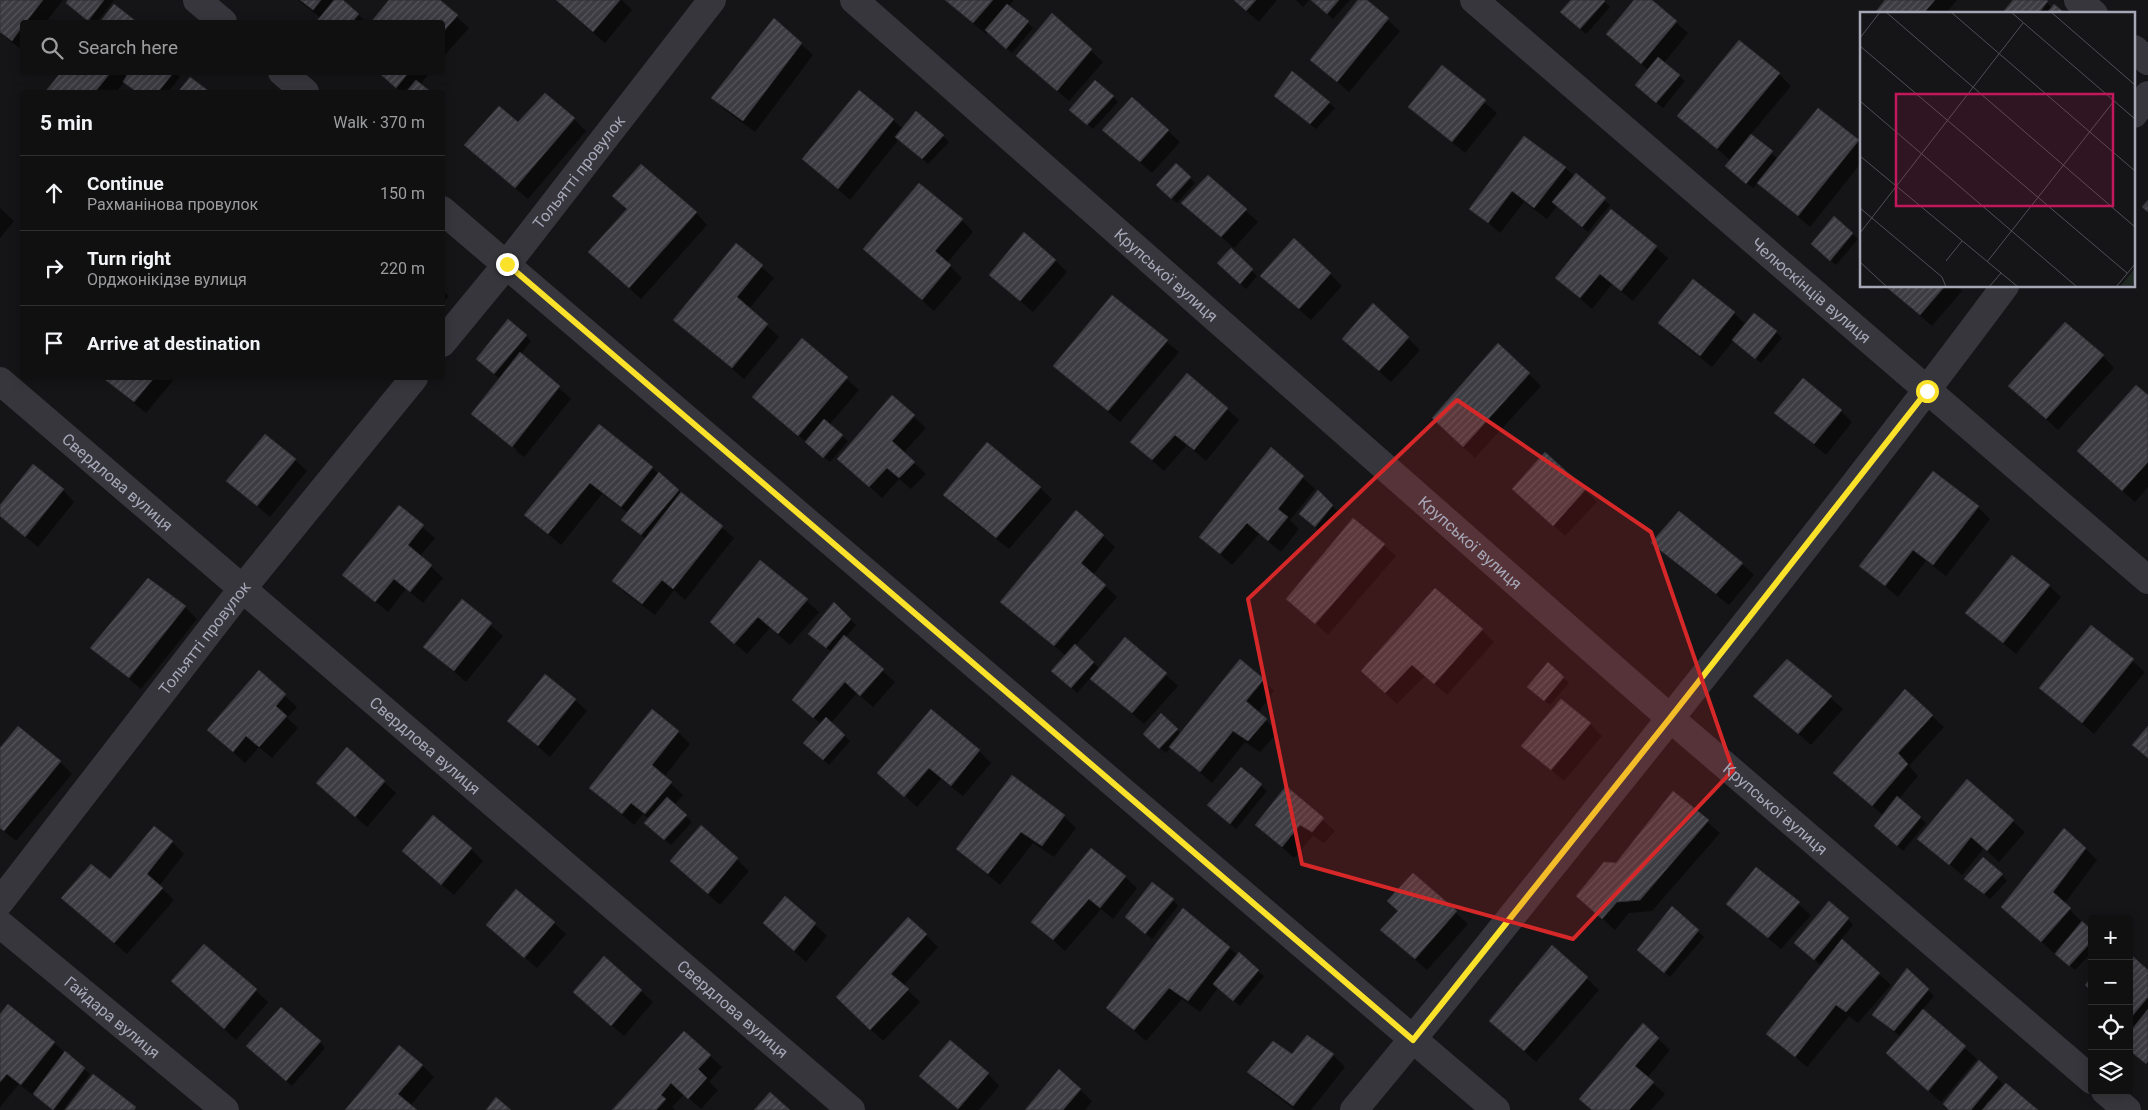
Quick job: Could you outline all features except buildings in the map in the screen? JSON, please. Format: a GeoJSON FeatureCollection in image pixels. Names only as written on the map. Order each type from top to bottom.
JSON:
{"type":"FeatureCollection","features":[{"type":"Feature","properties":{"kind":"street"},"geometry":{"type":"LineString","coordinates":[[197,0],[222,20]]}},
{"type":"Feature","properties":{"kind":"street","name":"Тольятті провулок"},"geometry":{"type":"LineString","coordinates":[[445,339],[507,264],[712,0]]}},
{"type":"Feature","properties":{"kind":"street","name":"Крупської вулиця"},"geometry":{"type":"LineString","coordinates":[[854,0],[1670,718],[2088,1077]]}},
{"type":"Feature","properties":{"kind":"street","name":"Челюскінців вулиця"},"geometry":{"type":"LineString","coordinates":[[1474,0],[2148,580]]}},
{"type":"Feature","properties":{"kind":"street"},"geometry":{"type":"LineString","coordinates":[[2078,0],[2092,12]]}},
{"type":"Feature","properties":{"kind":"street"},"geometry":{"type":"LineString","coordinates":[[2136,51],[2148,61]]}},
{"type":"Feature","properties":{"kind":"street"},"geometry":{"type":"LineString","coordinates":[[286,75],[304,90]]}},
{"type":"Feature","properties":{"kind":"street"},"geometry":{"type":"LineString","coordinates":[[2136,111],[2148,96]]}},
{"type":"Feature","properties":{"kind":"street"},"geometry":{"type":"LineString","coordinates":[[445,212],[1496,1110]]}},
{"type":"Feature","properties":{"kind":"street"},"geometry":{"type":"LineString","coordinates":[[1354,1110],[1413,1040],[1670,718],[1927,391],[2004,288]]}},
{"type":"Feature","properties":{"kind":"street","name":"Тольятті провулок"},"geometry":{"type":"LineString","coordinates":[[0,902],[242,589],[412,380]]}},
{"type":"Feature","properties":{"kind":"street","name":"Свердлова вулиця"},"geometry":{"type":"LineString","coordinates":[[0,381],[851,1110]]}},
{"type":"Feature","properties":{"kind":"street","name":"Гайдара вулиця"},"geometry":{"type":"LineString","coordinates":[[0,924],[225,1110]]}},
{"type":"Feature","properties":{"kind":"street"},"geometry":{"type":"LineString","coordinates":[[2110,1095],[2127,1110]]}},
{"type":"Feature","properties":{"kind":"highlighted area"},"geometry":{"type":"Polygon","coordinates":[[[1457,400],[1651,532],[1733,770],[1573,939],[1302,864],[1248,599],[1457,400]]]}},
{"type":"Feature","properties":{"kind":"route"},"geometry":{"type":"LineString","coordinates":[[507,264],[1413,1040],[1670,718],[1927,391]]}}]}
